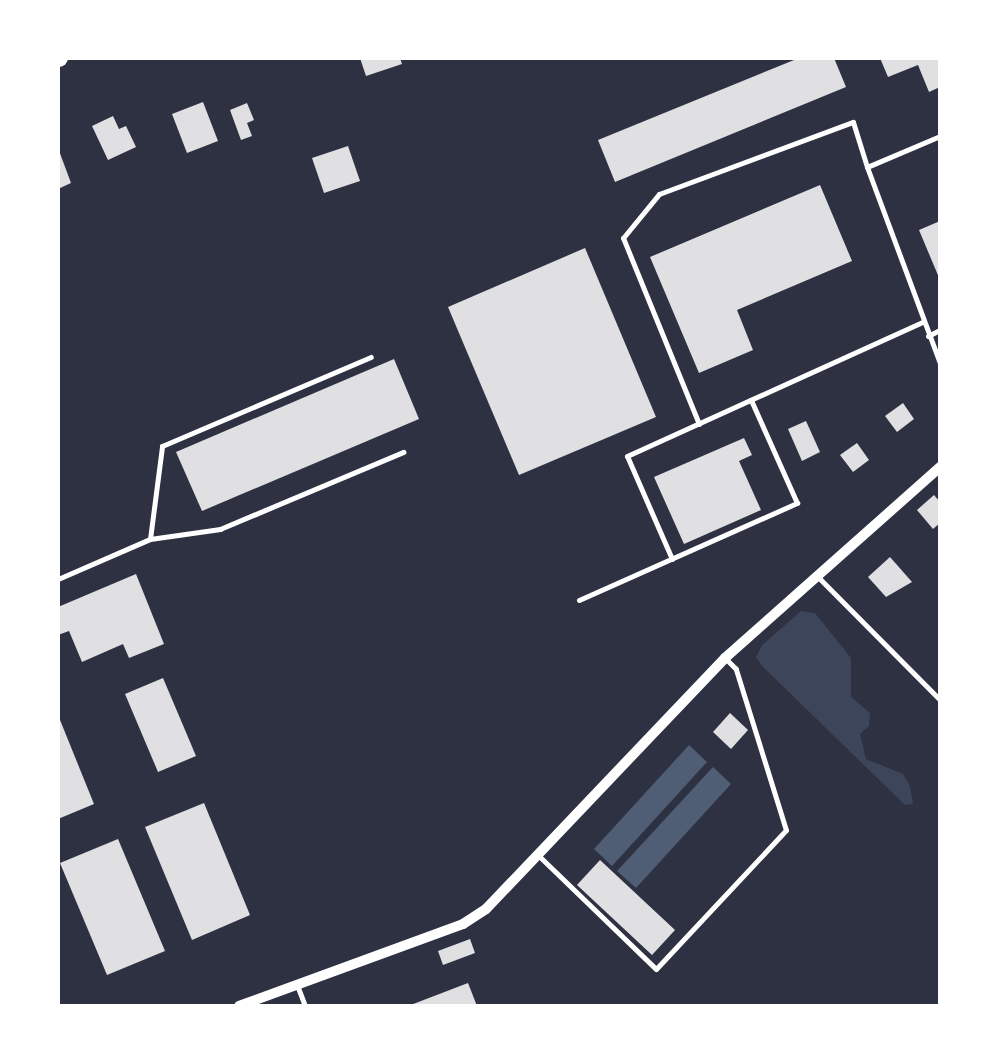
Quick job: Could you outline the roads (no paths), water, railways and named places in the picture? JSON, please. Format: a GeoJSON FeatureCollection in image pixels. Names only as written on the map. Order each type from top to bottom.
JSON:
{"type":"FeatureCollection","features":[{"type":"Feature","properties":{"kind":"street"},"geometry":{"type":"LineString","coordinates":[[239,1006],[463,924],[508,891],[725,658],[820,578],[940,467]]}},
{"type":"Feature","properties":{"kind":"lane"},"geometry":{"type":"LineString","coordinates":[[699,424],[623,238],[659,194],[853,122],[940,363]]}},
{"type":"Feature","properties":{"kind":"lane"},"geometry":{"type":"LineString","coordinates":[[867,167],[940,136]]}},
{"type":"Feature","properties":{"kind":"lane"},"geometry":{"type":"LineString","coordinates":[[672,559],[627,456],[923,322]]}},
{"type":"Feature","properties":{"kind":"lane"},"geometry":{"type":"LineString","coordinates":[[928,336],[940,330]]}},
{"type":"Feature","properties":{"kind":"lane"},"geometry":{"type":"LineString","coordinates":[[150,539],[162,446],[370,357]]}},
{"type":"Feature","properties":{"kind":"lane"},"geometry":{"type":"LineString","coordinates":[[579,600],[797,504],[752,400]]}},
{"type":"Feature","properties":{"kind":"lane"},"geometry":{"type":"LineString","coordinates":[[58,579],[150,539],[220,529],[402,452]]}},
{"type":"Feature","properties":{"kind":"lane"},"geometry":{"type":"LineString","coordinates":[[820,578],[940,700]]}},
{"type":"Feature","properties":{"kind":"lane"},"geometry":{"type":"LineString","coordinates":[[540,857],[656,968],[760,858],[786,830],[736,669],[725,658]]}},
{"type":"Feature","properties":{"kind":"lane"},"geometry":{"type":"LineString","coordinates":[[297,985],[305,1006]]}}]}
